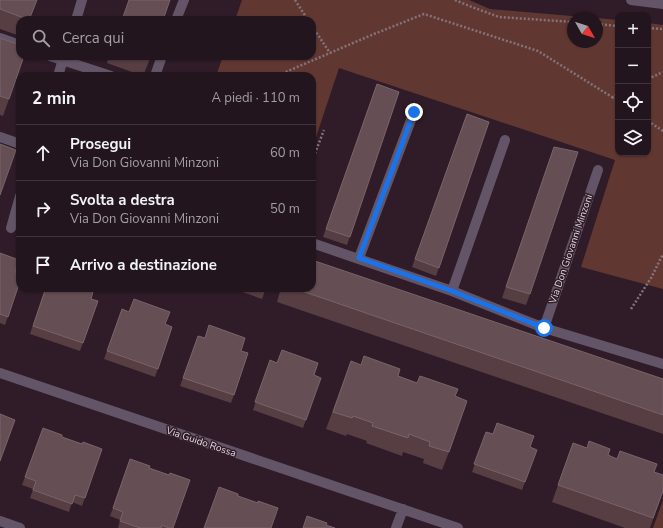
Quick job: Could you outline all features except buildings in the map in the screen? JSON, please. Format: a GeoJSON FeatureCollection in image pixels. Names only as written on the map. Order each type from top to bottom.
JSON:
{"type":"FeatureCollection","features":[{"type":"Feature","properties":{"kind":"street"},"geometry":{"type":"LineString","coordinates":[[77,16],[82,0]]}},
{"type":"Feature","properties":{"kind":"street"},"geometry":{"type":"LineString","coordinates":[[178,16],[184,0]]}},
{"type":"Feature","properties":{"kind":"street"},"geometry":{"type":"LineString","coordinates":[[631,0],[663,4]]}},
{"type":"Feature","properties":{"kind":"street"},"geometry":{"type":"LineString","coordinates":[[0,38],[16,44]]}},
{"type":"Feature","properties":{"kind":"street"},"geometry":{"type":"LineString","coordinates":[[59,72],[62,60]]}},
{"type":"Feature","properties":{"kind":"street"},"geometry":{"type":"LineString","coordinates":[[68,60],[100,72]]}},
{"type":"Feature","properties":{"kind":"street"},"geometry":{"type":"LineString","coordinates":[[156,72],[160,60]]}},
{"type":"Feature","properties":{"kind":"street"},"geometry":{"type":"LineString","coordinates":[[359,258],[414,112]]}},
{"type":"Feature","properties":{"kind":"street"},"geometry":{"type":"LineString","coordinates":[[0,137],[16,143]]}},
{"type":"Feature","properties":{"kind":"street"},"geometry":{"type":"LineString","coordinates":[[452,291],[505,140]]}},
{"type":"Feature","properties":{"kind":"street","name":"Via Don Giovanni Minzoni"},"geometry":{"type":"LineString","coordinates":[[544,328],[598,170]]}},
{"type":"Feature","properties":{"kind":"street"},"geometry":{"type":"LineString","coordinates":[[10,228],[16,209]]}},
{"type":"Feature","properties":{"kind":"street"},"geometry":{"type":"LineString","coordinates":[[316,244],[452,291],[544,328],[663,364]]}},
{"type":"Feature","properties":{"kind":"street","name":"Via Guido Rossa"},"geometry":{"type":"LineString","coordinates":[[0,373],[458,528]]}},
{"type":"Feature","properties":{"kind":"street"},"geometry":{"type":"LineString","coordinates":[[396,528],[403,509]]}},
{"type":"Feature","properties":{"kind":"street"},"geometry":{"type":"LineString","coordinates":[[0,521],[20,528]]}},
{"type":"Feature","properties":{"kind":"path"},"geometry":{"type":"LineString","coordinates":[[294,0],[305,16]]}},
{"type":"Feature","properties":{"kind":"path"},"geometry":{"type":"LineString","coordinates":[[455,0],[499,17],[567,22]]}},
{"type":"Feature","properties":{"kind":"path"},"geometry":{"type":"LineString","coordinates":[[316,59],[424,14],[538,51],[615,99]]}},
{"type":"Feature","properties":{"kind":"path"},"geometry":{"type":"LineString","coordinates":[[603,25],[615,26]]}},
{"type":"Feature","properties":{"kind":"path"},"geometry":{"type":"LineString","coordinates":[[651,28],[663,29]]}},
{"type":"Feature","properties":{"kind":"path"},"geometry":{"type":"LineString","coordinates":[[316,32],[330,53]]}},
{"type":"Feature","properties":{"kind":"path"},"geometry":{"type":"LineString","coordinates":[[286,72],[314,60]]}},
{"type":"Feature","properties":{"kind":"path"},"geometry":{"type":"LineString","coordinates":[[651,78],[663,72]]}},
{"type":"Feature","properties":{"kind":"path"},"geometry":{"type":"LineString","coordinates":[[651,123],[663,131]]}},
{"type":"Feature","properties":{"kind":"path"},"geometry":{"type":"LineString","coordinates":[[316,151],[324,130]]}},
{"type":"Feature","properties":{"kind":"path"},"geometry":{"type":"LineString","coordinates":[[631,308],[651,278],[663,254]]}},
{"type":"Feature","properties":{"kind":"shaded area"},"geometry":{"type":"Polygon","coordinates":[[[242,0],[469,0],[490,9],[567,16],[567,48],[603,48],[603,19],[615,20],[615,156],[651,156],[651,23],[663,25],[663,289],[581,267],[615,160],[339,68],[316,137],[316,72],[217,72],[222,60],[316,60],[316,16],[236,16],[242,0]]]}},
{"type":"Feature","properties":{"kind":"shaded area"},"geometry":{"type":"Polygon","coordinates":[[[663,500],[663,528],[653,528],[663,500]]]}},
{"type":"Feature","properties":{"kind":"route"},"geometry":{"type":"LineString","coordinates":[[414,112],[359,258],[452,291],[544,328]]}}]}
